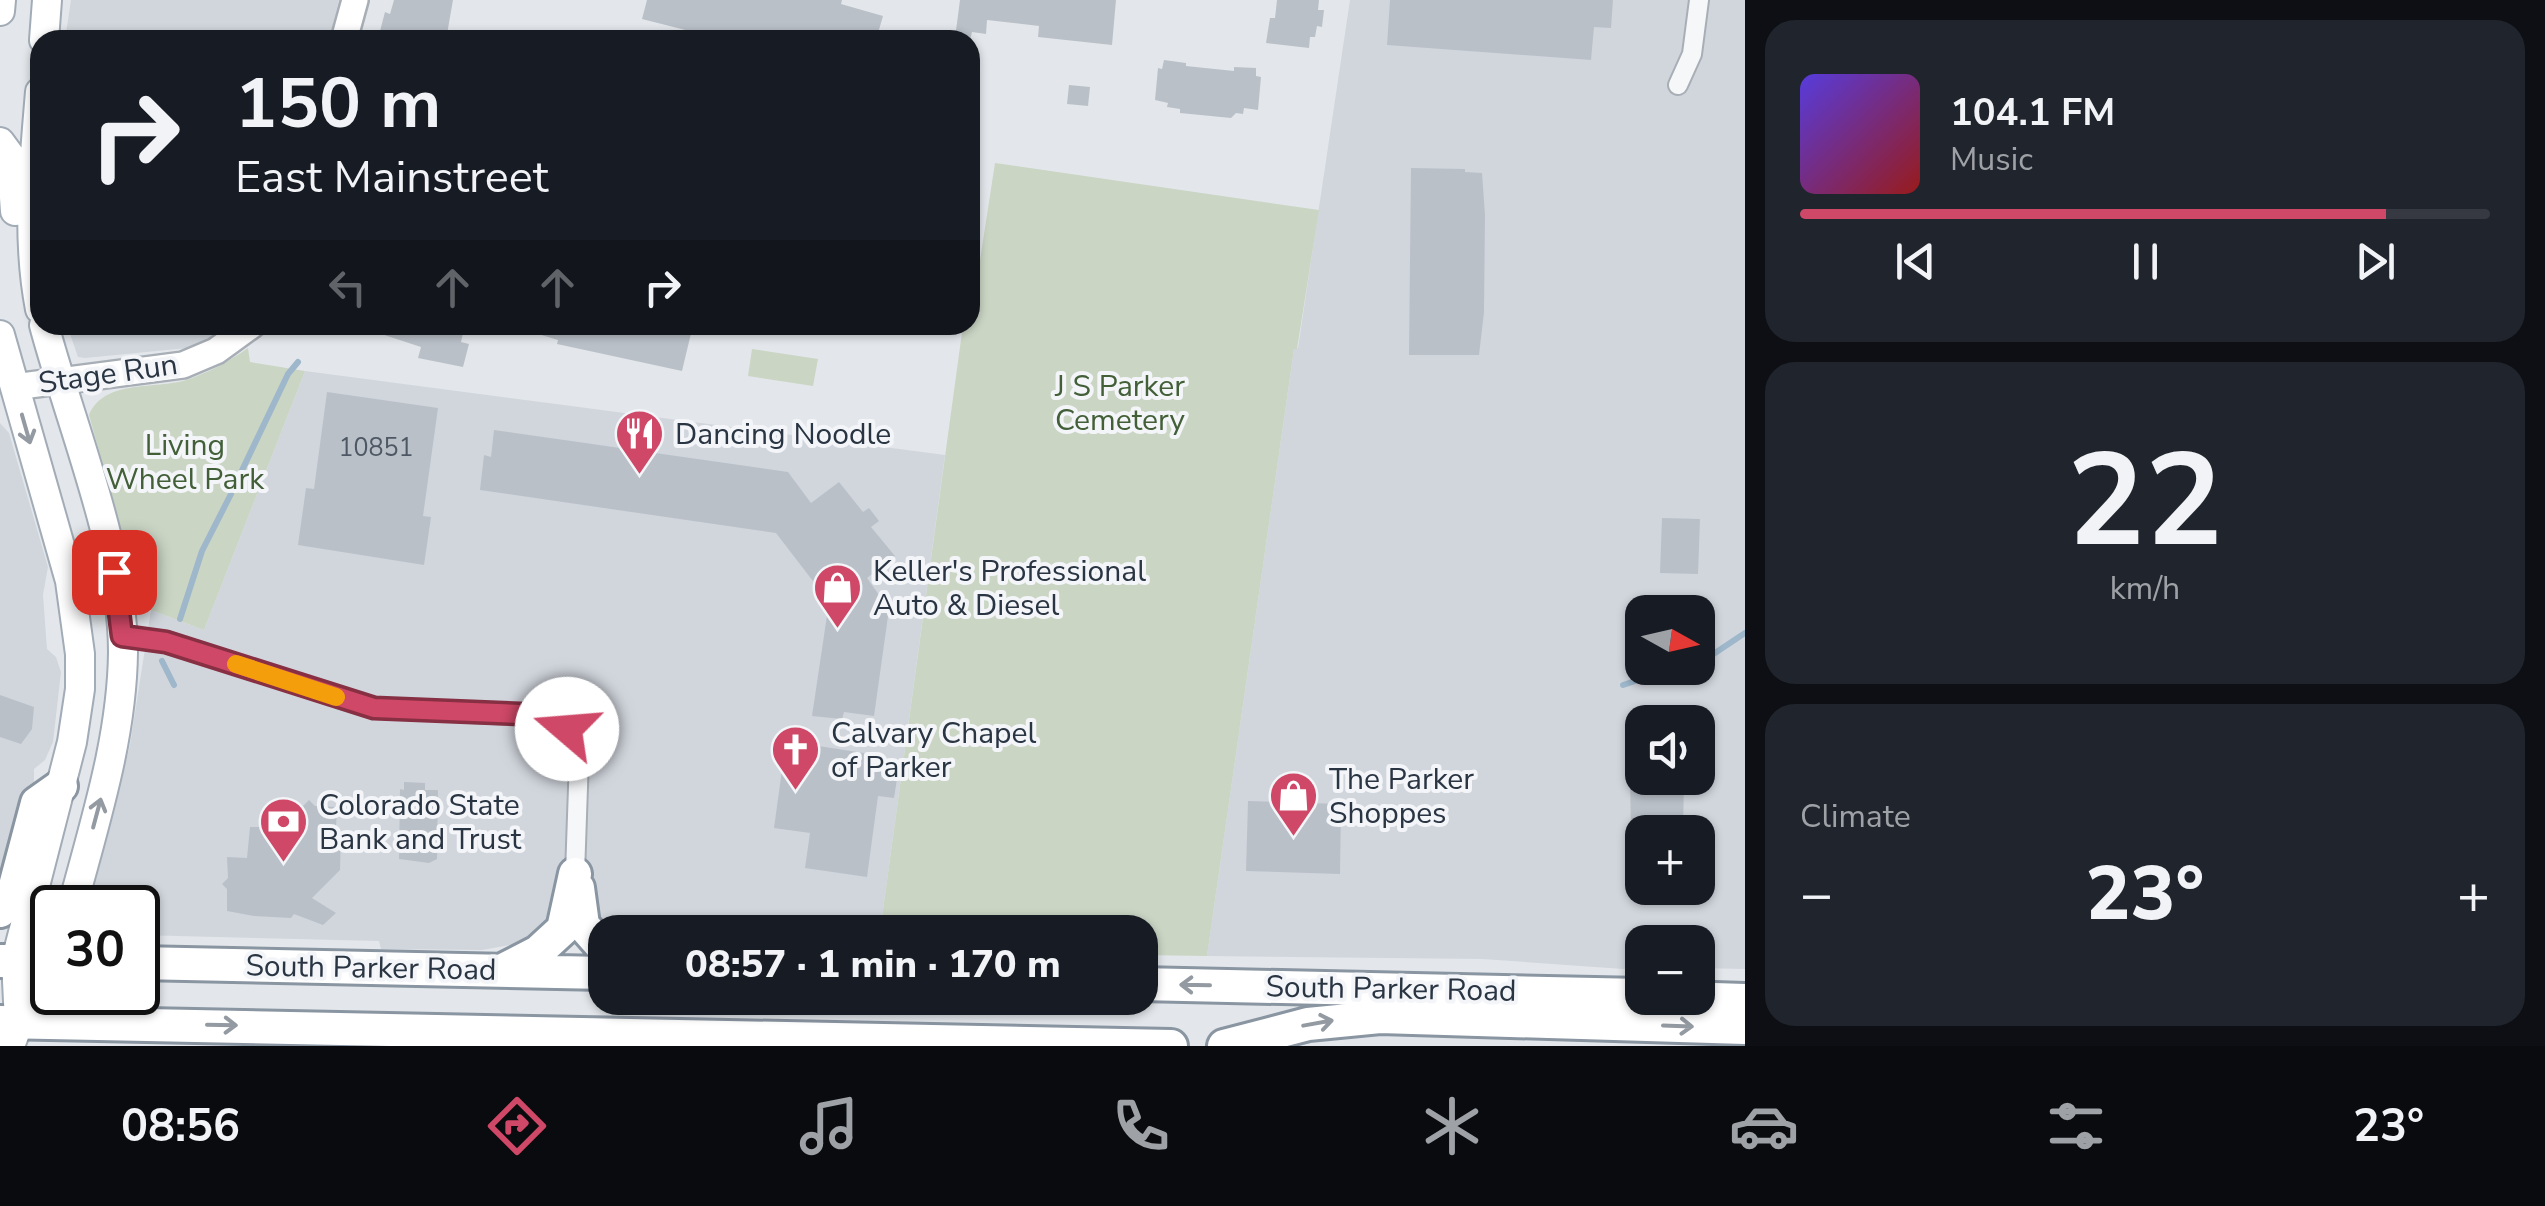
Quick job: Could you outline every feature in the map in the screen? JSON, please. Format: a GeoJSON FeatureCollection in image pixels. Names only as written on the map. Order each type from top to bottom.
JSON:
{"type":"FeatureCollection","features":[{"type":"Feature","properties":{"kind":"highway"},"geometry":{"type":"LineString","coordinates":[[0,911],[15,886],[37,802],[60,786]]}},
{"type":"Feature","properties":{"kind":"highway"},"geometry":{"type":"LineString","coordinates":[[575,874],[588,930]]}},
{"type":"Feature","properties":{"kind":"highway"},"geometry":{"type":"LineString","coordinates":[[500,971],[538,952],[563,929],[575,874]]}},
{"type":"Feature","properties":{"kind":"highway","name":"South Parker Road"},"geometry":{"type":"LineString","coordinates":[[160,963],[588,973]]}},
{"type":"Feature","properties":{"kind":"highway","name":"South Parker Road"},"geometry":{"type":"LineString","coordinates":[[1158,984],[1625,995]]}},
{"type":"Feature","properties":{"kind":"highway"},"geometry":{"type":"LineString","coordinates":[[1715,999],[1745,1000]]}},
{"type":"Feature","properties":{"kind":"highway"},"geometry":{"type":"LineString","coordinates":[[1224,1046],[1308,1024],[1380,1017],[1745,1028]]}},
{"type":"Feature","properties":{"kind":"highway"},"geometry":{"type":"LineString","coordinates":[[98,1046],[171,1024]]}},
{"type":"Feature","properties":{"kind":"highway","name":"South Parker Road"},"geometry":{"type":"LineString","coordinates":[[10,1030],[171,1024],[1170,1046]]}},
{"type":"Feature","properties":{"kind":"main road"},"geometry":{"type":"LineString","coordinates":[[0,12],[1,0]]}},
{"type":"Feature","properties":{"kind":"main road"},"geometry":{"type":"LineString","coordinates":[[45,30],[47,0]]}},
{"type":"Feature","properties":{"kind":"main road"},"geometry":{"type":"LineString","coordinates":[[0,142],[8,150],[14,177],[15,249],[19,259],[30,267]]}},
{"type":"Feature","properties":{"kind":"main road"},"geometry":{"type":"LineString","coordinates":[[0,335],[70,581],[80,654],[76,722],[8,960],[10,1030]]}},
{"type":"Feature","properties":{"kind":"main road"},"geometry":{"type":"LineString","coordinates":[[47,335],[109,550],[122,636],[120,706],[114,745],[78,885]]}},
{"type":"Feature","properties":{"kind":"main road"},"geometry":{"type":"LineString","coordinates":[[42,481],[65,506],[98,619],[122,636]]}},
{"type":"Feature","properties":{"kind":"main road"},"geometry":{"type":"LineString","coordinates":[[10,1030],[30,1001]]}},
{"type":"Feature","properties":{"kind":"street"},"geometry":{"type":"LineString","coordinates":[[346,30],[354,0]]}},
{"type":"Feature","properties":{"kind":"street"},"geometry":{"type":"LineString","coordinates":[[1678,86],[1692,54],[1699,0]]}},
{"type":"Feature","properties":{"kind":"street","name":"Stage Run"},"geometry":{"type":"LineString","coordinates":[[14,387],[183,365],[216,351],[238,335]]}},
{"type":"Feature","properties":{"kind":"street"},"geometry":{"type":"LineString","coordinates":[[122,636],[166,642],[374,708],[552,717],[574,738],[579,758],[575,874]]}},
{"type":"Feature","properties":{"kind":"shaded area"},"geometry":{"type":"Polygon","coordinates":[[[71,0],[339,0],[332,30],[66,30],[71,0]]]}},
{"type":"Feature","properties":{"kind":"shaded area"},"geometry":{"type":"Polygon","coordinates":[[[1350,0],[1745,0],[1745,969],[1715,968],[1715,925],[1625,925],[1623,969],[1482,959],[1207,956],[1294,349],[1298,348],[1350,0]]]}},
{"type":"Feature","properties":{"kind":"shaded area"},"geometry":{"type":"Polygon","coordinates":[[[70,335],[215,335],[188,348],[78,357],[70,335]]]}},
{"type":"Feature","properties":{"kind":"shaded area"},"geometry":{"type":"Polygon","coordinates":[[[305,371],[945,455],[882,915],[588,917],[559,912],[553,926],[521,943],[482,950],[381,949],[379,941],[160,936],[160,885],[95,885],[95,881],[130,745],[151,610],[204,630],[305,371]]]}},
{"type":"Feature","properties":{"kind":"shaded area"},"geometry":{"type":"Polygon","coordinates":[[[0,423],[9,433],[48,567],[43,595],[47,649],[56,657],[61,672],[53,742],[45,760],[34,769],[34,792],[0,882],[0,423]]]}},
{"type":"Feature","properties":{"kind":"green space","name":"J S Parker Cemetery"},"geometry":{"type":"Polygon","coordinates":[[[995,163],[1319,210],[1294,349],[1207,956],[1158,955],[1158,915],[882,915],[962,335],[980,335],[980,260],[995,163]]]}},
{"type":"Feature","properties":{"kind":"green space","name":"Living Wheel Park"},"geometry":{"type":"Polygon","coordinates":[[[248,348],[250,362],[305,371],[204,630],[151,610],[140,600],[89,415],[96,404],[117,391],[183,381],[248,348]]]}},
{"type":"Feature","properties":{"kind":"green space"},"geometry":{"type":"Polygon","coordinates":[[[752,349],[818,359],[813,386],[748,376],[752,349]]]}},
{"type":"Feature","properties":{"kind":"building"},"geometry":{"type":"Polygon","coordinates":[[[394,0],[453,0],[448,30],[380,30],[385,12],[390,14],[394,0]]]}},
{"type":"Feature","properties":{"kind":"building"},"geometry":{"type":"Polygon","coordinates":[[[647,0],[842,0],[841,4],[883,16],[879,30],[685,30],[642,19],[647,0]]]}},
{"type":"Feature","properties":{"kind":"building"},"geometry":{"type":"Polygon","coordinates":[[[960,0],[1116,0],[1112,45],[1038,37],[1039,26],[987,20],[986,34],[980,30],[956,30],[960,0]]]}},
{"type":"Feature","properties":{"kind":"building"},"geometry":{"type":"Polygon","coordinates":[[[1277,0],[1319,0],[1318,10],[1324,10],[1322,27],[1317,26],[1315,37],[1310,37],[1309,48],[1266,43],[1277,0]]]}},
{"type":"Feature","properties":{"kind":"building"},"geometry":{"type":"Polygon","coordinates":[[[1390,0],[1613,0],[1611,28],[1594,27],[1591,60],[1387,45],[1390,0]]]}},
{"type":"Feature","properties":{"kind":"building"},"geometry":{"type":"Polygon","coordinates":[[[1164,60],[1234,71],[1234,67],[1256,68],[1256,76],[1261,77],[1258,110],[1244,108],[1243,114],[1236,113],[1231,118],[1180,113],[1180,109],[1167,107],[1168,103],[1155,100],[1158,68],[1162,69],[1164,60]]]}},
{"type":"Feature","properties":{"kind":"building"},"geometry":{"type":"Polygon","coordinates":[[[1069,85],[1090,87],[1088,106],[1067,104],[1069,85]]]}},
{"type":"Feature","properties":{"kind":"building"},"geometry":{"type":"Polygon","coordinates":[[[1411,168],[1482,173],[1484,312],[1479,355],[1409,355],[1411,168]]]}},
{"type":"Feature","properties":{"kind":"building"},"geometry":{"type":"Polygon","coordinates":[[[384,335],[463,335],[461,342],[469,344],[463,367],[418,358],[421,347],[384,335]]]}},
{"type":"Feature","properties":{"kind":"building"},"geometry":{"type":"Polygon","coordinates":[[[542,335],[691,335],[682,371],[557,344],[558,340],[542,335]]]}},
{"type":"Feature","properties":{"kind":"building"},"geometry":{"type":"Polygon","coordinates":[[[327,392],[438,408],[423,516],[431,517],[424,565],[298,545],[306,488],[314,489],[327,392]]]}},
{"type":"Feature","properties":{"kind":"building"},"geometry":{"type":"Polygon","coordinates":[[[494,430],[788,472],[811,503],[839,482],[863,512],[869,508],[879,521],[871,527],[895,556],[867,578],[889,609],[874,716],[844,712],[842,719],[812,716],[829,602],[776,533],[480,490],[484,455],[491,457],[494,430]]]}},
{"type":"Feature","properties":{"kind":"building"},"geometry":{"type":"Polygon","coordinates":[[[1662,518],[1700,519],[1698,574],[1660,573],[1662,518]]]}},
{"type":"Feature","properties":{"kind":"building"},"geometry":{"type":"Polygon","coordinates":[[[0,695],[34,707],[32,729],[21,744],[0,737],[0,695]]]}},
{"type":"Feature","properties":{"kind":"building"},"geometry":{"type":"Polygon","coordinates":[[[786,741],[883,756],[881,777],[897,779],[894,798],[878,796],[867,877],[805,868],[810,833],[774,828],[786,741]]]}},
{"type":"Feature","properties":{"kind":"building"},"geometry":{"type":"Polygon","coordinates":[[[404,782],[425,783],[425,790],[438,790],[437,859],[429,863],[399,859],[400,789],[404,790],[404,782]]]}},
{"type":"Feature","properties":{"kind":"building"},"geometry":{"type":"Polygon","coordinates":[[[1630,795],[1684,795],[1683,815],[1631,815],[1630,795]]]}},
{"type":"Feature","properties":{"kind":"building","name":"Colorado State Bank and Trust"},"geometry":{"type":"Polygon","coordinates":[[[309,800],[315,806],[337,807],[340,870],[312,898],[336,913],[323,925],[294,914],[291,918],[227,911],[227,889],[222,884],[228,878],[227,857],[247,858],[250,827],[280,827],[280,806],[302,807],[309,800]]]}},
{"type":"Feature","properties":{"kind":"building","name":"The Parker Shoppes"},"geometry":{"type":"Polygon","coordinates":[[[1248,801],[1341,804],[1340,874],[1246,871],[1248,801]]]}},
{"type":"Feature","properties":{"kind":"waterway"},"geometry":{"type":"LineString","coordinates":[[689,30],[693,25]]}},
{"type":"Feature","properties":{"kind":"waterway"},"geometry":{"type":"LineString","coordinates":[[235,485],[288,374],[298,362]]}},
{"type":"Feature","properties":{"kind":"waterway"},"geometry":{"type":"LineString","coordinates":[[180,619],[202,551],[231,494]]}},
{"type":"Feature","properties":{"kind":"waterway"},"geometry":{"type":"LineString","coordinates":[[1715,653],[1745,633]]}},
{"type":"Feature","properties":{"kind":"waterway"},"geometry":{"type":"LineString","coordinates":[[162,661],[174,685]]}},
{"type":"Feature","properties":{"kind":"slow traffic"},"geometry":{"type":"LineString","coordinates":[[236,664],[336,697]]}},
{"type":"Feature","properties":{"kind":"place","name":"Dancing Noodle"},"geometry":{"type":"Point","coordinates":[640,476]}},
{"type":"Feature","properties":{"kind":"place","name":"Keller's Professional Auto & Diesel"},"geometry":{"type":"Point","coordinates":[838,630]}},
{"type":"Feature","properties":{"kind":"place","name":"Calvary Chapel of Parker"},"geometry":{"type":"Point","coordinates":[796,792]}},
{"type":"Feature","properties":{"kind":"place","name":"The Parker Shoppes"},"geometry":{"type":"Point","coordinates":[1294,838]}},
{"type":"Feature","properties":{"kind":"place","name":"Colorado State Bank and Trust"},"geometry":{"type":"Point","coordinates":[284,864]}},
{"type":"Feature","properties":{"kind":"route"},"geometry":{"type":"LineString","coordinates":[[114,572],[122,636],[192,649],[374,708],[544,715],[567,729]]}}]}
